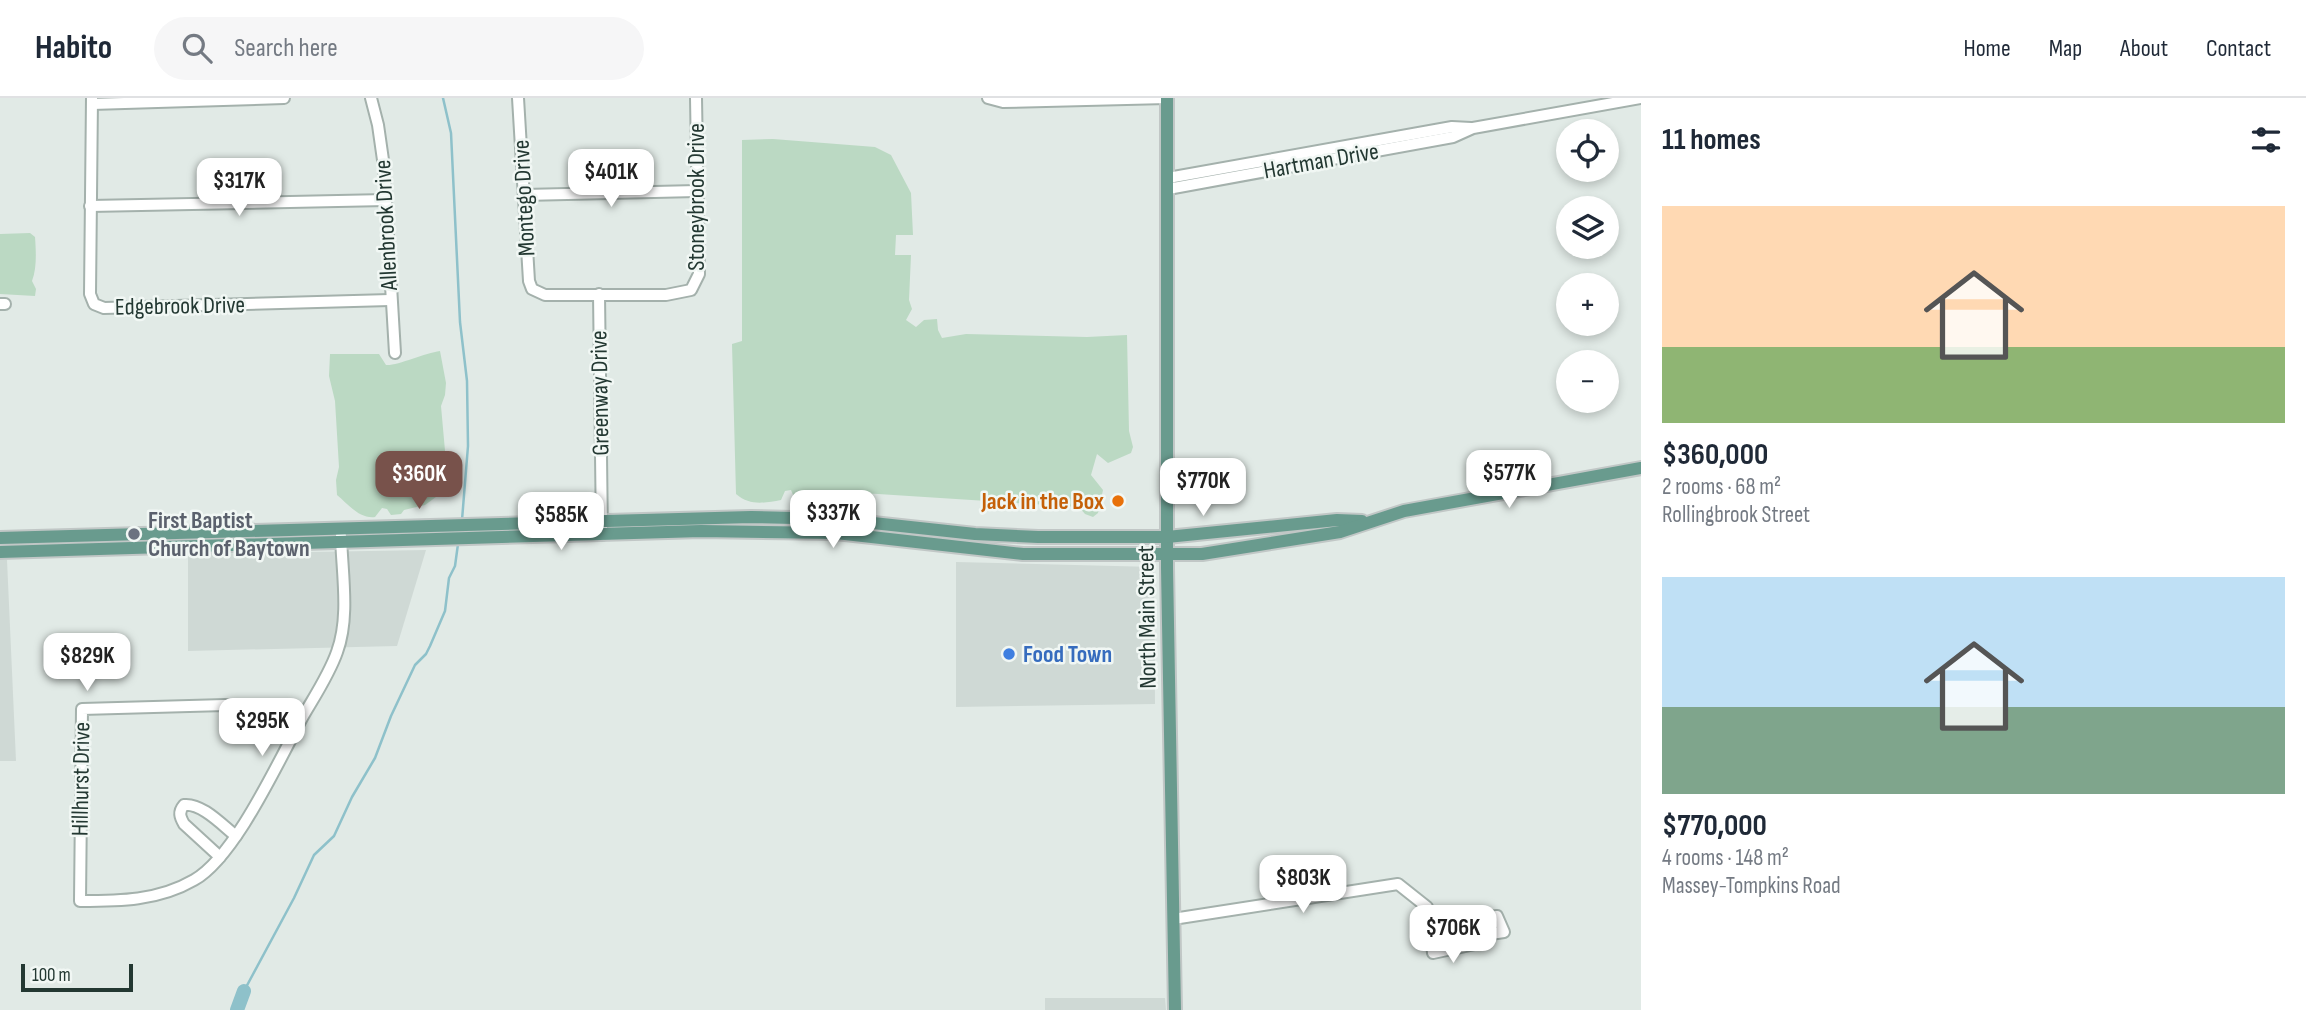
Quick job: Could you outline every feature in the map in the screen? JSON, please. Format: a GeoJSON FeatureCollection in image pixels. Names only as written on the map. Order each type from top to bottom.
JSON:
{"type":"FeatureCollection","features":[{"type":"Feature","properties":{"kind":"main road","name":"North Main Street"},"geometry":{"type":"LineString","coordinates":[[1167,98],[1167,556],[1175,1010]]}},
{"type":"Feature","properties":{"kind":"main road"},"geometry":{"type":"LineString","coordinates":[[0,538],[97,535],[221,538],[601,529],[836,533],[1023,554],[1167,556],[1262,546],[1340,532],[1404,511],[1641,468]]}},
{"type":"Feature","properties":{"kind":"main road"},"geometry":{"type":"LineString","coordinates":[[601,529],[751,517],[836,519],[975,534],[1167,537],[1337,520],[1370,521]]}},
{"type":"Feature","properties":{"kind":"main road"},"geometry":{"type":"LineString","coordinates":[[97,535],[97,549]]}},
{"type":"Feature","properties":{"kind":"main road"},"geometry":{"type":"LineString","coordinates":[[0,552],[97,549],[221,538]]}},
{"type":"Feature","properties":{"kind":"street"},"geometry":{"type":"LineString","coordinates":[[92,101],[284,98]]}},
{"type":"Feature","properties":{"kind":"street","name":"Allenbrook Drive"},"geometry":{"type":"LineString","coordinates":[[371,98],[382,146],[395,353]]}},
{"type":"Feature","properties":{"kind":"street","name":"Montego Drive"},"geometry":{"type":"LineString","coordinates":[[519,98],[529,281],[532,289],[545,295],[599,294]]}},
{"type":"Feature","properties":{"kind":"street","name":"Stoneybrook Drive"},"geometry":{"type":"LineString","coordinates":[[599,294],[666,295],[687,292],[691,290],[699,274],[696,98]]}},
{"type":"Feature","properties":{"kind":"street"},"geometry":{"type":"LineString","coordinates":[[988,98],[1003,102],[1167,98]]}},
{"type":"Feature","properties":{"kind":"street","name":"Hartman Drive"},"geometry":{"type":"LineString","coordinates":[[1168,183],[1378,145],[1452,127],[1473,128],[1582,103],[1641,98]]}},
{"type":"Feature","properties":{"kind":"street","name":"Edgebrook Drive"},"geometry":{"type":"LineString","coordinates":[[92,101],[90,294],[94,304],[104,308],[390,300]]}},
{"type":"Feature","properties":{"kind":"street"},"geometry":{"type":"LineString","coordinates":[[524,195],[696,191]]}},
{"type":"Feature","properties":{"kind":"street"},"geometry":{"type":"LineString","coordinates":[[90,206],[386,200]]}},
{"type":"Feature","properties":{"kind":"street","name":"Greenway Drive"},"geometry":{"type":"LineString","coordinates":[[599,294],[601,529]]}},
{"type":"Feature","properties":{"kind":"street"},"geometry":{"type":"LineString","coordinates":[[236,836],[197,806],[189,804],[180,809],[184,824],[220,857],[236,836],[337,652],[343,609],[341,536]]}},
{"type":"Feature","properties":{"kind":"street","name":"Hillhurst Drive"},"geometry":{"type":"LineString","coordinates":[[220,857],[208,871],[191,882],[152,897],[125,901],[80,901],[82,709],[225,705],[257,710],[298,725]]}},
{"type":"Feature","properties":{"kind":"street"},"geometry":{"type":"LineString","coordinates":[[1173,919],[1398,884],[1427,907],[1433,953],[1475,944],[1484,935],[1504,932],[1497,916],[1430,925]]}},
{"type":"Feature","properties":{"kind":"shaded area"},"geometry":{"type":"Polygon","coordinates":[[[426,550],[397,646],[188,651],[188,554],[426,550]]]}},
{"type":"Feature","properties":{"kind":"shaded area"},"geometry":{"type":"Polygon","coordinates":[[[0,560],[7,560],[16,761],[0,761],[0,560]]]}},
{"type":"Feature","properties":{"kind":"shaded area"},"geometry":{"type":"Polygon","coordinates":[[[956,562],[1154,567],[1155,704],[956,707],[956,562]]]}},
{"type":"Feature","properties":{"kind":"shaded area"},"geometry":{"type":"Polygon","coordinates":[[[1045,998],[1165,998],[1166,1010],[1045,1010],[1045,998]]]}},
{"type":"Feature","properties":{"kind":"green space"},"geometry":{"type":"Polygon","coordinates":[[[773,139],[875,147],[891,155],[911,193],[913,235],[896,235],[895,255],[911,255],[909,300],[912,309],[906,320],[916,327],[924,320],[937,319],[942,338],[966,334],[1087,337],[1127,335],[1129,431],[1133,447],[1131,453],[1108,463],[1097,454],[1091,475],[1103,490],[1098,513],[1093,517],[1085,514],[1079,507],[847,492],[843,500],[833,505],[829,498],[818,507],[796,502],[791,490],[785,491],[781,500],[763,503],[752,502],[736,494],[732,344],[742,341],[742,140],[773,139]]]}},
{"type":"Feature","properties":{"kind":"green space"},"geometry":{"type":"Polygon","coordinates":[[[30,233],[35,237],[36,254],[32,281],[36,289],[35,296],[0,294],[0,234],[30,233]]]}},
{"type":"Feature","properties":{"kind":"green space"},"geometry":{"type":"Polygon","coordinates":[[[440,351],[446,383],[441,406],[446,462],[445,472],[436,488],[436,497],[425,505],[404,510],[401,514],[391,515],[387,509],[382,508],[375,517],[364,516],[337,495],[339,467],[335,401],[329,376],[330,354],[379,354],[386,365],[440,351]]]}},
{"type":"Feature","properties":{"kind":"waterway"},"geometry":{"type":"LineString","coordinates":[[443,98],[451,133],[460,322],[467,381],[468,446],[462,520]]}},
{"type":"Feature","properties":{"kind":"waterway"},"geometry":{"type":"LineString","coordinates":[[244,991],[314,855],[334,836],[352,797],[375,758],[415,665],[430,646],[445,611],[449,578],[455,566],[458,544]]}},
{"type":"Feature","properties":{"kind":"waterway"},"geometry":{"type":"LineString","coordinates":[[237,1010],[244,991]]}},
{"type":"Feature","properties":{"kind":"place","name":"Jack in the Box"},"geometry":{"type":"Point","coordinates":[1118,501]}},
{"type":"Feature","properties":{"kind":"place","name":"First Baptist Church of Baytown"},"geometry":{"type":"Point","coordinates":[134,534]}},
{"type":"Feature","properties":{"kind":"place","name":"Food Town"},"geometry":{"type":"Point","coordinates":[1009,654]}}]}
